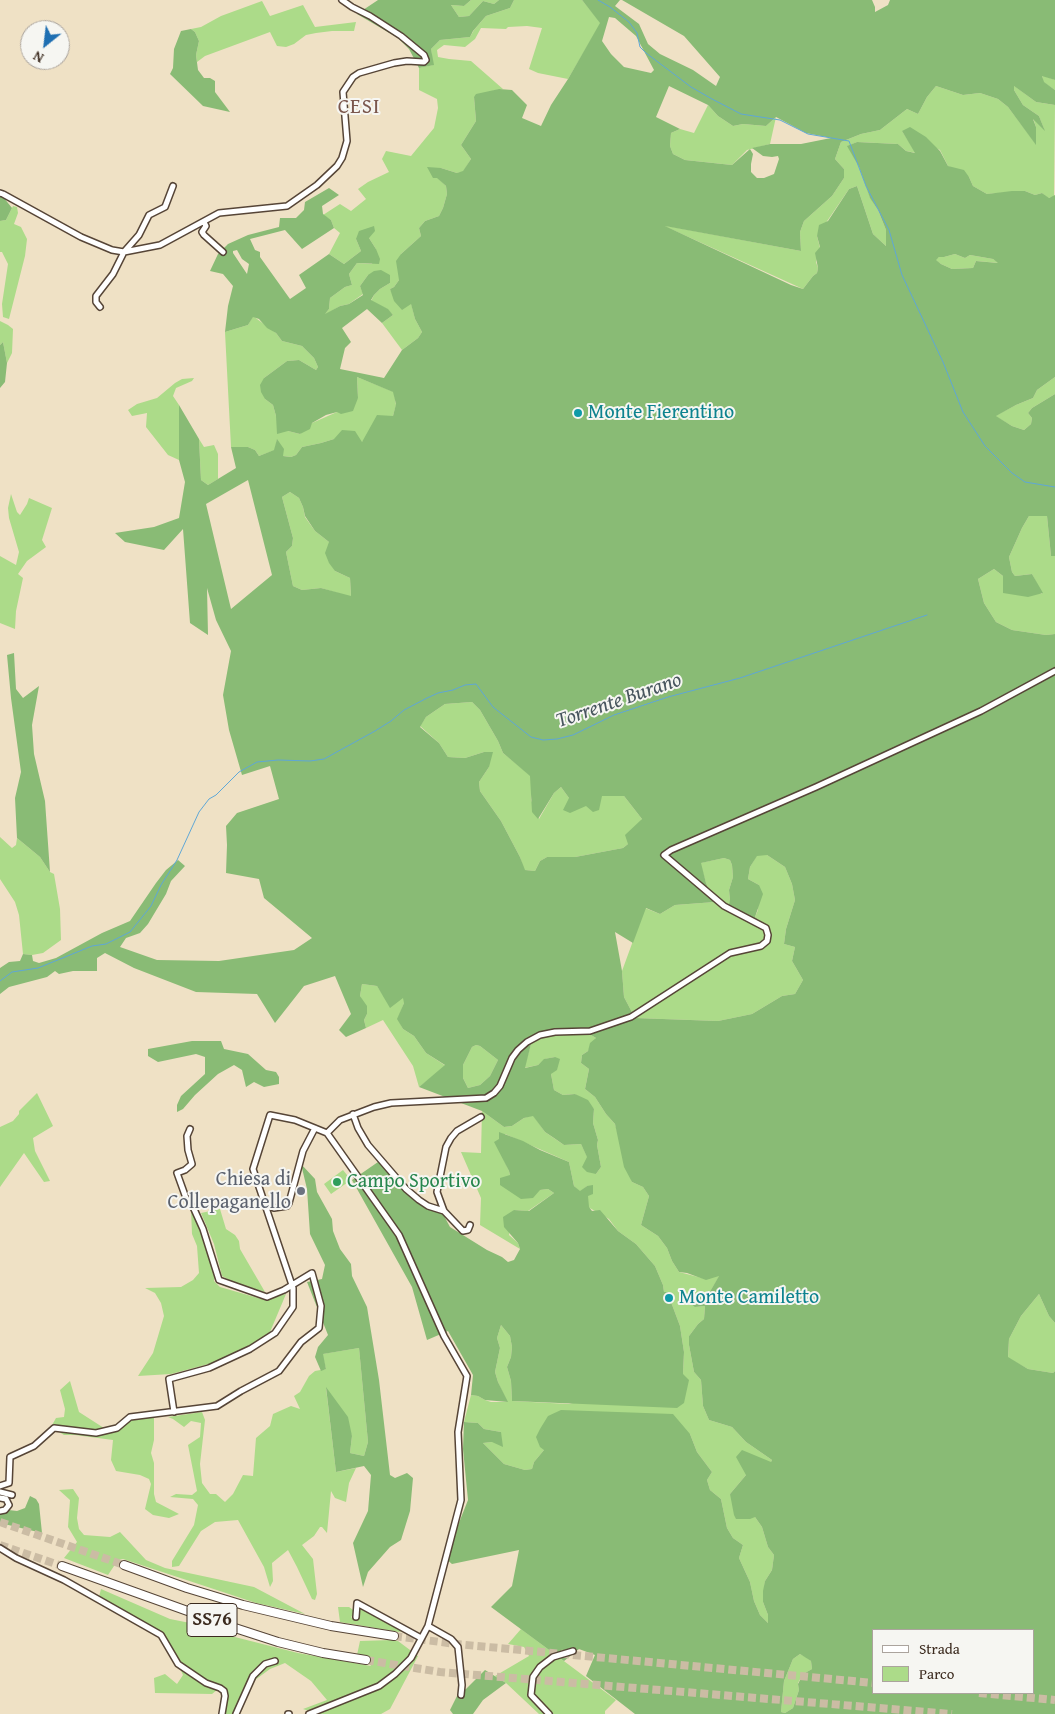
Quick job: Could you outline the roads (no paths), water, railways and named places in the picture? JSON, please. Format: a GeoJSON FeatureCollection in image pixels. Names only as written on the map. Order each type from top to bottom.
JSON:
{"type":"FeatureCollection","features":[{"type":"Feature","properties":{"kind":"highway","name":"SS76"},"geometry":{"type":"LineString","coordinates":[[124,1565],[187,1588],[244,1605],[331,1626],[394,1636]]}},
{"type":"Feature","properties":{"kind":"highway","name":"SS76"},"geometry":{"type":"LineString","coordinates":[[62,1566],[278,1642],[322,1653],[366,1660]]}},
{"type":"Feature","properties":{"kind":"street"},"geometry":{"type":"LineString","coordinates":[[0,193],[81,237],[112,250],[124,252],[160,245],[219,213],[287,206],[317,185],[337,166],[346,149],[343,92],[353,77],[360,72],[394,63],[407,61],[424,62],[426,60],[424,54],[401,36],[342,0]]}},
{"type":"Feature","properties":{"kind":"street"},"geometry":{"type":"LineString","coordinates":[[100,307],[96,302],[96,296],[113,274],[124,252],[139,235],[149,215],[165,207],[173,186]]}},
{"type":"Feature","properties":{"kind":"street"},"geometry":{"type":"LineString","coordinates":[[204,222],[206,226],[202,232],[223,252]]}},
{"type":"Feature","properties":{"kind":"street"},"geometry":{"type":"LineString","coordinates":[[327,1132],[340,1120],[353,1114],[390,1103],[486,1098],[500,1086],[512,1058],[527,1042],[555,1032],[590,1031],[631,1017],[730,953],[761,946],[767,941],[766,928],[724,906],[664,856],[671,850],[816,787],[981,711],[1055,671]]}},
{"type":"Feature","properties":{"kind":"street"},"geometry":{"type":"LineString","coordinates":[[353,1114],[358,1128],[368,1145],[406,1189],[428,1206],[444,1211]]}},
{"type":"Feature","properties":{"kind":"street"},"geometry":{"type":"LineString","coordinates":[[174,1412],[169,1379],[209,1368],[250,1349],[275,1333],[293,1306],[292,1285],[253,1169],[270,1115],[295,1120],[327,1132],[399,1235],[444,1336],[467,1376],[458,1432],[461,1500],[428,1626],[410,1658],[395,1674],[379,1686],[308,1714]]}},
{"type":"Feature","properties":{"kind":"street"},"geometry":{"type":"LineString","coordinates":[[470,1225],[466,1232],[463,1231],[444,1211],[437,1192],[446,1147],[451,1138],[457,1131],[481,1117]]}},
{"type":"Feature","properties":{"kind":"street"},"geometry":{"type":"LineString","coordinates":[[274,1208],[288,1206],[303,1151],[315,1128]]}},
{"type":"Feature","properties":{"kind":"street"},"geometry":{"type":"LineString","coordinates":[[0,1486],[9,1483],[10,1458],[34,1446],[54,1428],[96,1433],[117,1428],[130,1417],[217,1406],[279,1371],[301,1342],[319,1328],[321,1306],[312,1274],[284,1290],[267,1297],[219,1280],[203,1229],[194,1209],[186,1198],[177,1173],[185,1170],[192,1164],[187,1136],[190,1129]]}},
{"type":"Feature","properties":{"kind":"street"},"geometry":{"type":"LineString","coordinates":[[0,1492],[12,1495]]}},
{"type":"Feature","properties":{"kind":"street"},"geometry":{"type":"LineString","coordinates":[[0,1498],[6,1499],[9,1505],[5,1510],[0,1511]]}},
{"type":"Feature","properties":{"kind":"street"},"geometry":{"type":"LineString","coordinates":[[0,1548],[16,1558],[64,1580],[161,1635],[178,1664],[206,1683],[224,1691],[222,1714]]}},
{"type":"Feature","properties":{"kind":"street"},"geometry":{"type":"LineString","coordinates":[[356,1617],[357,1603],[421,1638]]}},
{"type":"Feature","properties":{"kind":"street"},"geometry":{"type":"LineString","coordinates":[[428,1626],[451,1639],[458,1647],[462,1685],[461,1695]]}},
{"type":"Feature","properties":{"kind":"street"},"geometry":{"type":"LineString","coordinates":[[550,1714],[531,1695],[533,1676],[540,1667],[553,1657],[564,1652],[573,1651]]}},
{"type":"Feature","properties":{"kind":"street"},"geometry":{"type":"LineString","coordinates":[[236,1714],[253,1676],[265,1664],[275,1661]]}},
{"type":"Feature","properties":{"kind":"waterway"},"geometry":{"type":"LineString","coordinates":[[598,0],[629,22],[637,33],[640,47],[646,53],[691,87],[712,99],[741,114],[780,120],[808,134],[849,141],[866,186],[889,230],[902,275],[943,362],[963,412],[985,446],[1012,473],[1025,482],[1055,487]]}},
{"type":"Feature","properties":{"kind":"waterway","name":"Torrente Burano"},"geometry":{"type":"LineString","coordinates":[[0,981],[12,972],[38,968],[92,946],[106,944],[130,932],[151,906],[161,885],[177,860],[199,812],[209,799],[216,795],[239,772],[257,762],[324,759],[375,731],[404,710],[427,698],[465,685],[476,684],[493,707],[531,737],[543,740],[557,739],[573,735],[614,715],[668,697],[740,678],[927,615]]}},
{"type":"Feature","properties":{"kind":"tunnel"},"geometry":{"type":"LineString","coordinates":[[0,1522],[124,1565]]}},
{"type":"Feature","properties":{"kind":"tunnel"},"geometry":{"type":"LineString","coordinates":[[0,1545],[62,1566]]}},
{"type":"Feature","properties":{"kind":"tunnel"},"geometry":{"type":"LineString","coordinates":[[394,1636],[456,1644],[872,1683]]}},
{"type":"Feature","properties":{"kind":"tunnel"},"geometry":{"type":"LineString","coordinates":[[366,1660],[440,1672],[952,1714]]}},
{"type":"Feature","properties":{"kind":"tunnel"},"geometry":{"type":"LineString","coordinates":[[990,1694],[1055,1700]]}},
{"type":"Feature","properties":{"kind":"place","name":"Monte Fierentino"},"geometry":{"type":"Point","coordinates":[578,413]}},
{"type":"Feature","properties":{"kind":"place","name":"Campo Sportivo"},"geometry":{"type":"Point","coordinates":[337,1182]}},
{"type":"Feature","properties":{"kind":"place","name":"Chiesa di Collepaganello"},"geometry":{"type":"Point","coordinates":[301,1191]}},
{"type":"Feature","properties":{"kind":"place","name":"Monte Camiletto"},"geometry":{"type":"Point","coordinates":[669,1298]}},
{"type":"Feature","properties":{"kind":"district","name":"CESI"},"geometry":{"type":"Point","coordinates":[359,108]}}]}
